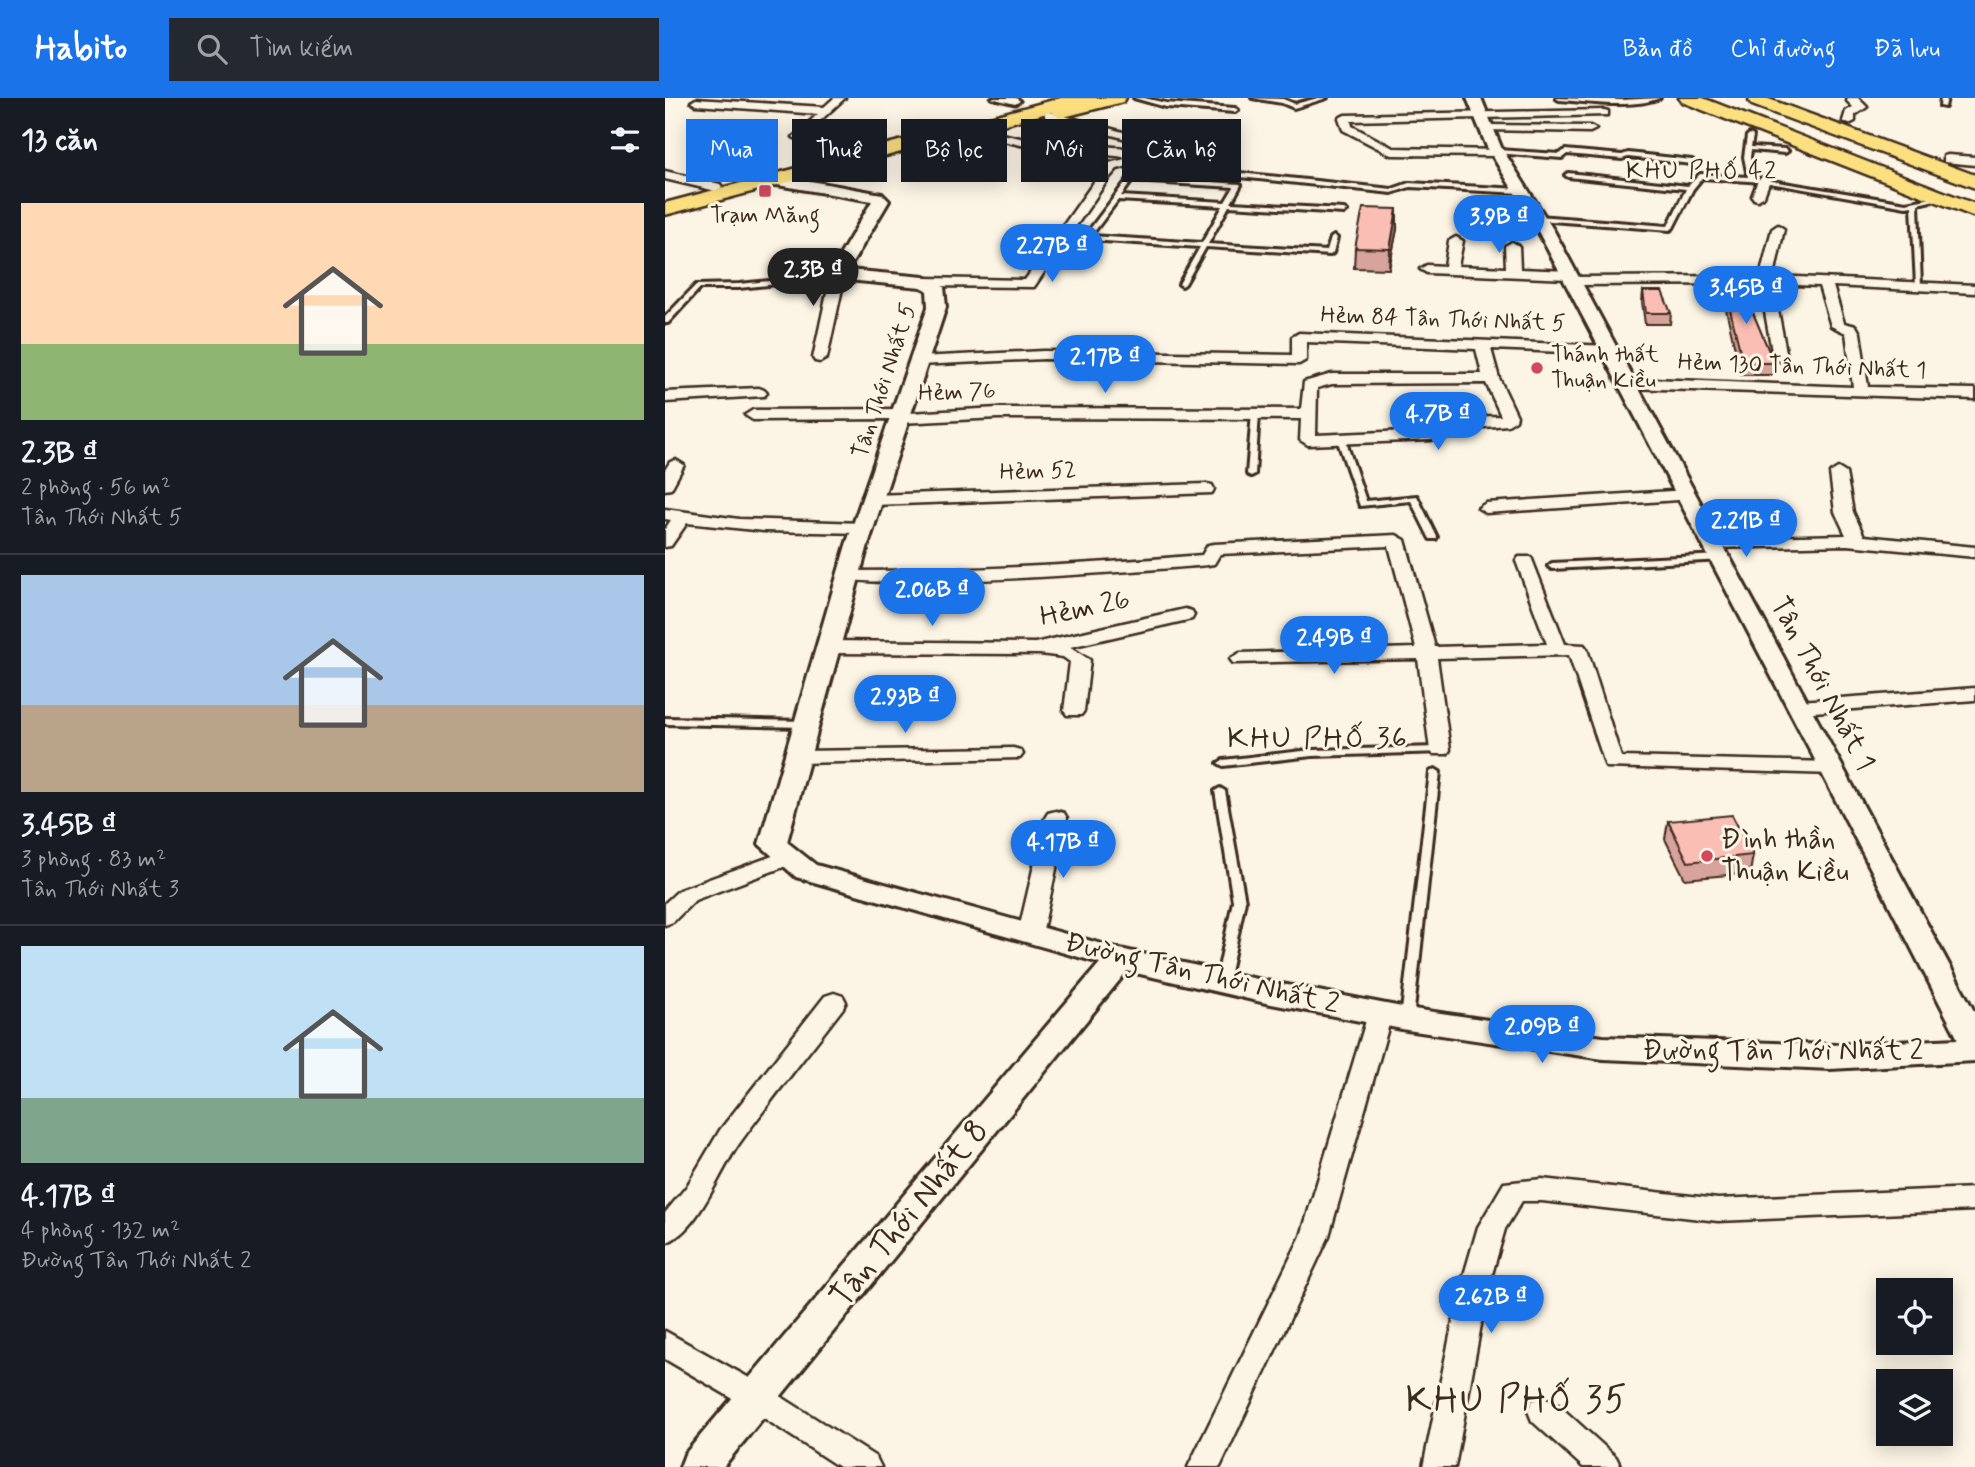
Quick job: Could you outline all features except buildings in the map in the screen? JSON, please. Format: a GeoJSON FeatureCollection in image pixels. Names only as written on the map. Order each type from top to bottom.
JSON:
{"type":"FeatureCollection","features":[{"type":"Feature","properties":{"kind":"highway"},"geometry":{"type":"LineString","coordinates":[[665,200],[993,111],[1082,98]]}},
{"type":"Feature","properties":{"kind":"highway"},"geometry":{"type":"LineString","coordinates":[[993,111],[1117,98]]}},
{"type":"Feature","properties":{"kind":"highway"},"geometry":{"type":"LineString","coordinates":[[993,111],[1020,99]]}},
{"type":"Feature","properties":{"kind":"highway"},"geometry":{"type":"LineString","coordinates":[[778,179],[901,147]]}},
{"type":"Feature","properties":{"kind":"highway"},"geometry":{"type":"LineString","coordinates":[[665,209],[767,182]]}},
{"type":"Feature","properties":{"kind":"highway"},"geometry":{"type":"LineString","coordinates":[[665,215],[737,197],[767,182]]}},
{"type":"Feature","properties":{"kind":"highway"},"geometry":{"type":"LineString","coordinates":[[665,192],[712,188]]}},
{"type":"Feature","properties":{"kind":"main road"},"geometry":{"type":"LineString","coordinates":[[1688,98],[1748,128],[1975,211]]}},
{"type":"Feature","properties":{"kind":"main road"},"geometry":{"type":"LineString","coordinates":[[1714,98],[1778,122],[1800,113]]}},
{"type":"Feature","properties":{"kind":"main road"},"geometry":{"type":"LineString","coordinates":[[1728,98],[1766,113],[1778,122]]}},
{"type":"Feature","properties":{"kind":"main road"},"geometry":{"type":"LineString","coordinates":[[1751,98],[1800,113],[1849,121],[1975,169]]}},
{"type":"Feature","properties":{"kind":"main road"},"geometry":{"type":"LineString","coordinates":[[1762,98],[1975,182]]}},
{"type":"Feature","properties":{"kind":"main road"},"geometry":{"type":"LineString","coordinates":[[1748,128],[1800,113],[1975,200]]}},
{"type":"Feature","properties":{"kind":"street"},"geometry":{"type":"LineString","coordinates":[[818,119],[840,98]]}},
{"type":"Feature","properties":{"kind":"street"},"geometry":{"type":"LineString","coordinates":[[1849,121],[1850,113],[1861,107],[1852,101],[1853,98]]}},
{"type":"Feature","properties":{"kind":"street"},"geometry":{"type":"LineString","coordinates":[[696,102],[827,111]]}},
{"type":"Feature","properties":{"kind":"street"},"geometry":{"type":"LineString","coordinates":[[1050,106],[1122,133]]}},
{"type":"Feature","properties":{"kind":"street"},"geometry":{"type":"LineString","coordinates":[[1497,152],[1391,151],[1347,128],[1345,118],[1482,113],[1604,113]]}},
{"type":"Feature","properties":{"kind":"street"},"geometry":{"type":"LineString","coordinates":[[1482,113],[1590,129]]}},
{"type":"Feature","properties":{"kind":"street","name":"Tân Thới Nhất 1"},"geometry":{"type":"LineString","coordinates":[[1482,113],[1497,152],[1571,278],[1833,768],[1975,1042]]}},
{"type":"Feature","properties":{"kind":"street"},"geometry":{"type":"LineString","coordinates":[[1007,139],[1122,152]]}},
{"type":"Feature","properties":{"kind":"street"},"geometry":{"type":"LineString","coordinates":[[1948,159],[1975,161]]}},
{"type":"Feature","properties":{"kind":"street"},"geometry":{"type":"LineString","coordinates":[[924,282],[1029,284],[1112,166],[1122,166]]}},
{"type":"Feature","properties":{"kind":"street"},"geometry":{"type":"LineString","coordinates":[[665,175],[712,188]]}},
{"type":"Feature","properties":{"kind":"street"},"geometry":{"type":"LineString","coordinates":[[1757,180],[1758,196]]}},
{"type":"Feature","properties":{"kind":"street"},"geometry":{"type":"LineString","coordinates":[[767,182],[861,193],[877,197],[881,201],[837,274],[843,276],[837,283],[821,358]]}},
{"type":"Feature","properties":{"kind":"street"},"geometry":{"type":"LineString","coordinates":[[1778,229],[1766,281],[1780,357]]}},
{"type":"Feature","properties":{"kind":"street"},"geometry":{"type":"LineString","coordinates":[[1451,270],[1456,241]]}},
{"type":"Feature","properties":{"kind":"street"},"geometry":{"type":"LineString","coordinates":[[1513,246],[1513,272]]}},
{"type":"Feature","properties":{"kind":"street"},"geometry":{"type":"LineString","coordinates":[[1427,269],[1513,272],[1571,278],[1825,282],[1975,289]]}},
{"type":"Feature","properties":{"kind":"street","name":"Tân Thới Nhất 5"},"geometry":{"type":"LineString","coordinates":[[843,276],[924,282],[935,287],[937,307],[863,528]]}},
{"type":"Feature","properties":{"kind":"street"},"geometry":{"type":"LineString","coordinates":[[1825,282],[1838,326],[1851,329],[1853,333],[1861,392]]}},
{"type":"Feature","properties":{"kind":"street","name":"Hẻm 84 Tân Thới Nhất 5"},"geometry":{"type":"LineString","coordinates":[[919,361],[1044,355],[1299,360],[1299,337],[1609,350]]}},
{"type":"Feature","properties":{"kind":"street"},"geometry":{"type":"LineString","coordinates":[[1483,346],[1491,378],[1509,416],[1508,420],[1445,425],[1440,427],[1438,433],[1431,435],[1308,440],[1309,385],[1332,379],[1491,378]]}},
{"type":"Feature","properties":{"kind":"street","name":"Hẻm 130 Tân Thới Nhất 1"},"geometry":{"type":"LineString","coordinates":[[1627,383],[1975,394]]}},
{"type":"Feature","properties":{"kind":"street"},"geometry":{"type":"LineString","coordinates":[[665,397],[759,393]]}},
{"type":"Feature","properties":{"kind":"street","name":"Hẻm 76"},"geometry":{"type":"LineString","coordinates":[[753,415],[1310,414]]}},
{"type":"Feature","properties":{"kind":"street"},"geometry":{"type":"LineString","coordinates":[[665,485],[676,465]]}},
{"type":"Feature","properties":{"kind":"street"},"geometry":{"type":"LineString","coordinates":[[1838,472],[1844,510],[1857,541]]}},
{"type":"Feature","properties":{"kind":"street","name":"Hẻm 52"},"geometry":{"type":"LineString","coordinates":[[873,500],[1206,489]]}},
{"type":"Feature","properties":{"kind":"street"},"geometry":{"type":"LineString","coordinates":[[1486,508],[1687,495]]}},
{"type":"Feature","properties":{"kind":"street"},"geometry":{"type":"LineString","coordinates":[[665,542],[673,516],[709,522],[863,528],[773,844],[789,857]]}},
{"type":"Feature","properties":{"kind":"street"},"geometry":{"type":"LineString","coordinates":[[849,576],[957,576],[1072,571],[1207,560],[1215,550],[1396,540],[1427,653],[1440,750]]}},
{"type":"Feature","properties":{"kind":"street"},"geometry":{"type":"LineString","coordinates":[[1717,551],[1857,541],[1975,552]]}},
{"type":"Feature","properties":{"kind":"street"},"geometry":{"type":"LineString","coordinates":[[1525,561],[1558,649]]}},
{"type":"Feature","properties":{"kind":"street","name":"Hẻm 26"},"geometry":{"type":"LineString","coordinates":[[828,647],[1035,649],[1185,615]]}},
{"type":"Feature","properties":{"kind":"street"},"geometry":{"type":"LineString","coordinates":[[1035,649],[1068,652],[1080,660],[1075,711]]}},
{"type":"Feature","properties":{"kind":"street"},"geometry":{"type":"LineString","coordinates":[[1240,659],[1577,649],[1613,763],[1833,768]]}},
{"type":"Feature","properties":{"kind":"street"},"geometry":{"type":"LineString","coordinates":[[1800,707],[1975,694]]}},
{"type":"Feature","properties":{"kind":"street"},"geometry":{"type":"LineString","coordinates":[[798,757],[1013,754]]}},
{"type":"Feature","properties":{"kind":"street"},"geometry":{"type":"LineString","coordinates":[[1030,934],[1055,818]]}},
{"type":"Feature","properties":{"kind":"street"},"geometry":{"type":"LineString","coordinates":[[665,917],[687,895],[789,857]]}},
{"type":"Feature","properties":{"kind":"street","name":"Đường Tân Thới Nhất 2"},"geometry":{"type":"LineString","coordinates":[[789,857],[806,871],[1120,959],[1393,1016],[1603,1048],[1830,1057],[1975,1050]]}},
{"type":"Feature","properties":{"kind":"street","name":"Tân Thới Nhất 8"},"geometry":{"type":"LineString","coordinates":[[699,1467],[1120,959]]}},
{"type":"Feature","properties":{"kind":"street"},"geometry":{"type":"LineString","coordinates":[[665,1232],[697,1194],[729,1137],[834,1002]]}},
{"type":"Feature","properties":{"kind":"street"},"geometry":{"type":"LineString","coordinates":[[1203,1467],[1315,1236],[1393,1016]]}},
{"type":"Feature","properties":{"kind":"street"},"geometry":{"type":"LineString","coordinates":[[1439,1467],[1473,1292],[1492,1227],[1514,1191],[1542,1190],[1718,1210],[1975,1199]]}},
{"type":"Feature","properties":{"kind":"street"},"geometry":{"type":"LineString","coordinates":[[665,1345],[758,1398],[865,1467]]}},
{"type":"Feature","properties":{"kind":"street"},"geometry":{"type":"LineString","coordinates":[[1543,1411],[1605,1467]]}},
{"type":"Feature","properties":{"kind":"lane"},"geometry":{"type":"LineString","coordinates":[[1137,98],[1166,105],[1235,110]]}},
{"type":"Feature","properties":{"kind":"lane"},"geometry":{"type":"LineString","coordinates":[[1255,98],[1283,101],[1292,106],[1324,98]]}},
{"type":"Feature","properties":{"kind":"lane"},"geometry":{"type":"LineString","coordinates":[[1559,98],[1643,101],[1657,98]]}},
{"type":"Feature","properties":{"kind":"lane"},"geometry":{"type":"LineString","coordinates":[[1943,106],[1944,98]]}},
{"type":"Feature","properties":{"kind":"lane"},"geometry":{"type":"LineString","coordinates":[[1748,128],[1748,148],[1757,180]]}},
{"type":"Feature","properties":{"kind":"lane"},"geometry":{"type":"LineString","coordinates":[[1748,148],[1785,151]]}},
{"type":"Feature","properties":{"kind":"lane"},"geometry":{"type":"LineString","coordinates":[[1497,152],[1628,155],[1692,162]]}},
{"type":"Feature","properties":{"kind":"lane"},"geometry":{"type":"LineString","coordinates":[[1241,175],[1392,191],[1409,185],[1520,191]]}},
{"type":"Feature","properties":{"kind":"lane"},"geometry":{"type":"LineString","coordinates":[[1568,175],[1690,188]]}},
{"type":"Feature","properties":{"kind":"lane"},"geometry":{"type":"LineString","coordinates":[[1538,218],[1670,228],[1690,188],[1700,176],[1757,180],[1915,205],[1941,197]]}},
{"type":"Feature","properties":{"kind":"lane"},"geometry":{"type":"LineString","coordinates":[[1074,254],[1128,182]]}},
{"type":"Feature","properties":{"kind":"lane"},"geometry":{"type":"LineString","coordinates":[[1182,284],[1238,185],[1192,182]]}},
{"type":"Feature","properties":{"kind":"lane"},"geometry":{"type":"LineString","coordinates":[[1117,198],[1345,211]]}},
{"type":"Feature","properties":{"kind":"lane"},"geometry":{"type":"LineString","coordinates":[[1915,205],[1919,285]]}},
{"type":"Feature","properties":{"kind":"lane"},"geometry":{"type":"LineString","coordinates":[[1086,238],[1330,253],[1334,239]]}},
{"type":"Feature","properties":{"kind":"lane"},"geometry":{"type":"LineString","coordinates":[[665,321],[698,286],[739,286],[843,276]]}},
{"type":"Feature","properties":{"kind":"lane"},"geometry":{"type":"LineString","coordinates":[[1251,474],[1255,414]]}},
{"type":"Feature","properties":{"kind":"lane"},"geometry":{"type":"LineString","coordinates":[[1341,439],[1363,504],[1414,498],[1433,537]]}},
{"type":"Feature","properties":{"kind":"lane"},"geometry":{"type":"LineString","coordinates":[[1552,566],[1717,551]]}},
{"type":"Feature","properties":{"kind":"lane"},"geometry":{"type":"LineString","coordinates":[[665,722],[807,724]]}},
{"type":"Feature","properties":{"kind":"lane"},"geometry":{"type":"LineString","coordinates":[[1223,763],[1313,753],[1440,750]]}},
{"type":"Feature","properties":{"kind":"lane"},"geometry":{"type":"LineString","coordinates":[[1393,1016],[1435,772]]}},
{"type":"Feature","properties":{"kind":"lane"},"geometry":{"type":"LineString","coordinates":[[1220,792],[1239,901],[1222,982]]}},
{"type":"Feature","properties":{"kind":"place","name":"Trạm Măng"},"geometry":{"type":"Point","coordinates":[765,191]}},
{"type":"Feature","properties":{"kind":"place","name":"Thánh thất Thuận Kiều"},"geometry":{"type":"Point","coordinates":[1537,368]}},
{"type":"Feature","properties":{"kind":"place","name":"Đình thần Thuận Kiều"},"geometry":{"type":"Point","coordinates":[1707,856]}},
{"type":"Feature","properties":{"kind":"district","name":"KHU PHỐ 42"},"geometry":{"type":"Point","coordinates":[1702,171]}},
{"type":"Feature","properties":{"kind":"district","name":"KHU PHỐ 36"},"geometry":{"type":"Point","coordinates":[1318,738]}},
{"type":"Feature","properties":{"kind":"district","name":"KHU PHỐ 35"},"geometry":{"type":"Point","coordinates":[1517,1401]}}]}
